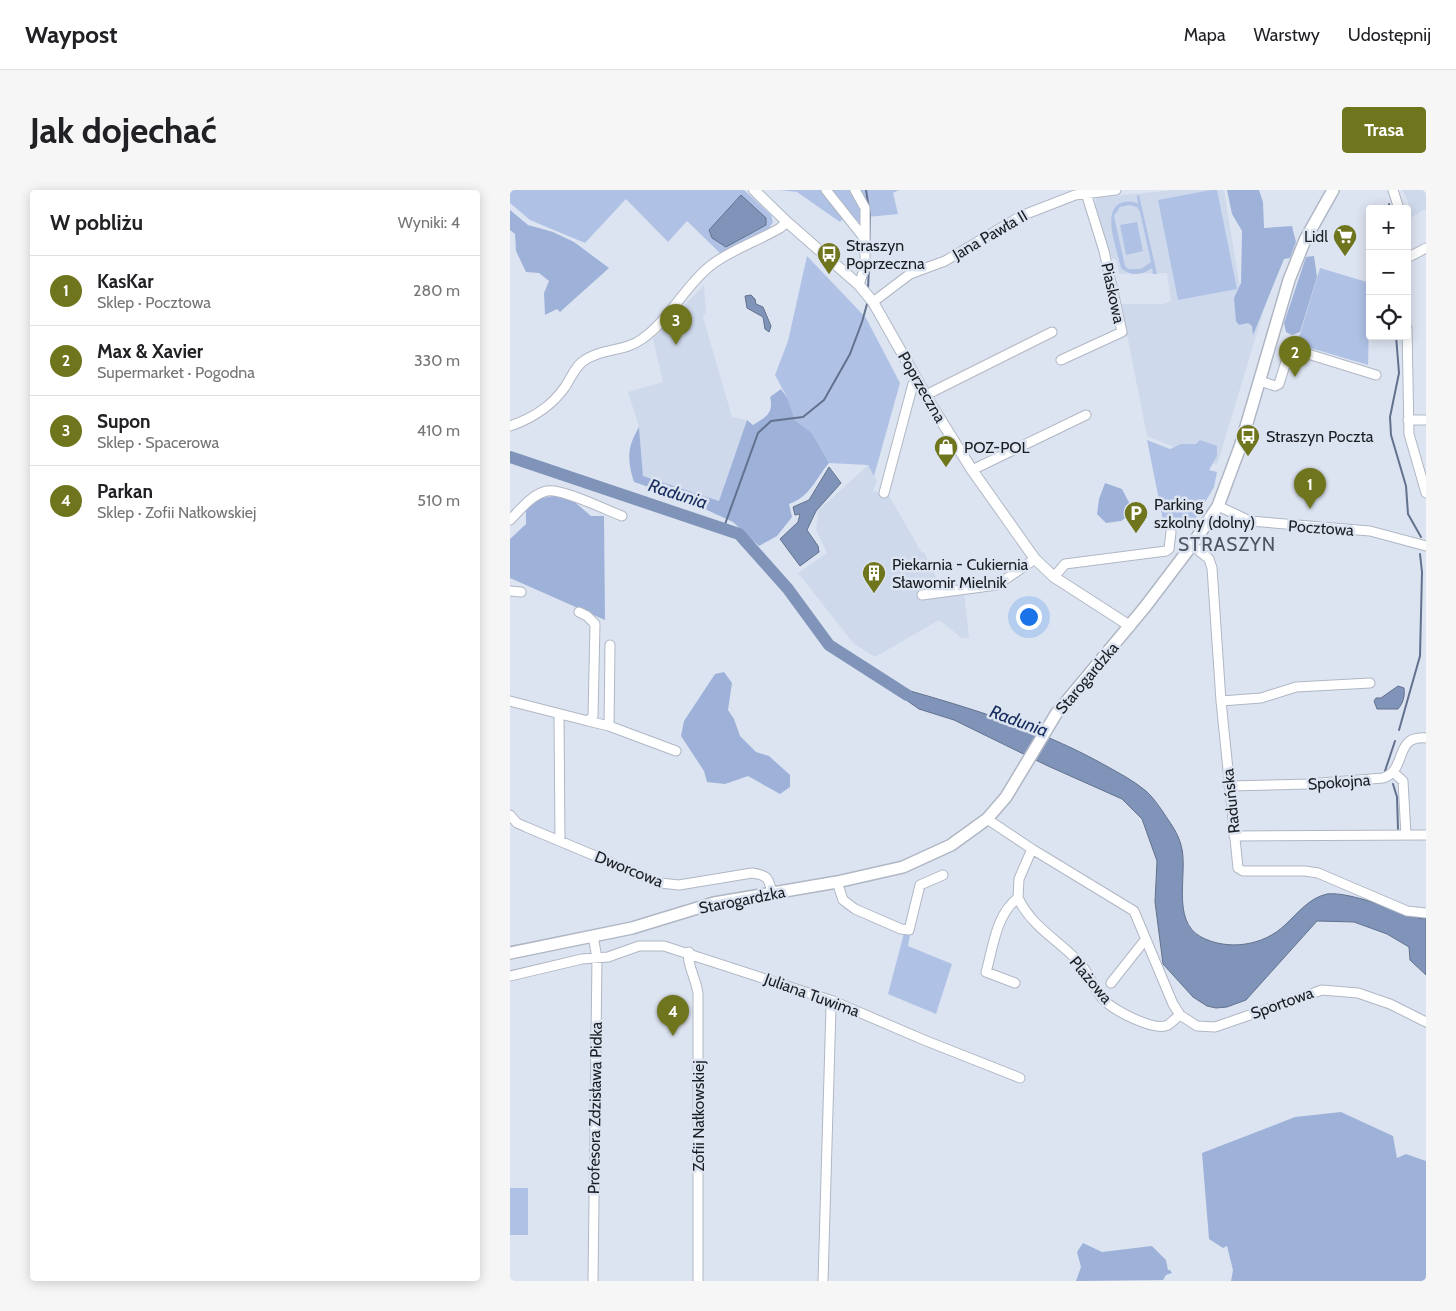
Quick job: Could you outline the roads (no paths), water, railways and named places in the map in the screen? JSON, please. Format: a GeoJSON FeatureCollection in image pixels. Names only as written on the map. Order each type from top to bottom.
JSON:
{"type":"FeatureCollection","features":[{"type":"Feature","properties":{"kind":"main road","name":"Starogardzka"},"geometry":{"type":"LineString","coordinates":[[510,953],[632,928],[714,903],[838,882],[891,870],[924,859],[952,845],[987,819],[1006,797],[1063,705],[1130,626],[1192,545],[1218,506],[1229,481],[1300,252],[1333,190]]}},
{"type":"Feature","properties":{"kind":"street","name":"Poprzeczna"},"geometry":{"type":"LineString","coordinates":[[754,190],[787,222],[859,285],[873,302],[918,382],[972,470],[1035,559],[1054,576],[1130,626]]}},
{"type":"Feature","properties":{"kind":"street"},"geometry":{"type":"LineString","coordinates":[[826,190],[865,239]]}},
{"type":"Feature","properties":{"kind":"street"},"geometry":{"type":"LineString","coordinates":[[855,190],[864,208],[864,266],[862,282],[859,285]]}},
{"type":"Feature","properties":{"kind":"street","name":"Jana Pawła II"},"geometry":{"type":"LineString","coordinates":[[873,302],[910,274],[945,260],[1007,222],[1041,207],[1085,192],[1116,190]]}},
{"type":"Feature","properties":{"kind":"street"},"geometry":{"type":"LineString","coordinates":[[1392,190],[1398,205]]}},
{"type":"Feature","properties":{"kind":"street","name":"Piaskowa"},"geometry":{"type":"LineString","coordinates":[[1061,360],[1122,332],[1104,251],[1085,192]]}},
{"type":"Feature","properties":{"kind":"street"},"geometry":{"type":"LineString","coordinates":[[510,426],[541,412],[556,398],[573,372],[586,360],[602,352],[635,343],[643,338],[675,307],[709,266],[780,228],[787,222]]}},
{"type":"Feature","properties":{"kind":"street"},"geometry":{"type":"LineString","coordinates":[[1411,256],[1426,248]]}},
{"type":"Feature","properties":{"kind":"street"},"geometry":{"type":"LineString","coordinates":[[926,395],[1052,332]]}},
{"type":"Feature","properties":{"kind":"street"},"geometry":{"type":"LineString","coordinates":[[1407,340],[1408,420],[1426,493]]}},
{"type":"Feature","properties":{"kind":"street"},"geometry":{"type":"LineString","coordinates":[[1260,381],[1274,386],[1279,384],[1289,352],[1295,350],[1376,375]]}},
{"type":"Feature","properties":{"kind":"street"},"geometry":{"type":"LineString","coordinates":[[884,493],[913,384],[918,382]]}},
{"type":"Feature","properties":{"kind":"street"},"geometry":{"type":"LineString","coordinates":[[972,470],[1086,415]]}},
{"type":"Feature","properties":{"kind":"street"},"geometry":{"type":"LineString","coordinates":[[1408,420],[1426,420]]}},
{"type":"Feature","properties":{"kind":"street"},"geometry":{"type":"LineString","coordinates":[[510,520],[534,498],[548,491],[575,497],[622,516]]}},
{"type":"Feature","properties":{"kind":"street","name":"Pocztowa"},"geometry":{"type":"LineString","coordinates":[[1218,506],[1250,521],[1370,532],[1426,546]]}},
{"type":"Feature","properties":{"kind":"street"},"geometry":{"type":"LineString","coordinates":[[1054,576],[1065,564],[1166,551],[1169,549],[1171,532]]}},
{"type":"Feature","properties":{"kind":"street","name":"Raduńska"},"geometry":{"type":"LineString","coordinates":[[1192,545],[1209,559],[1212,568],[1221,701],[1238,868],[1243,872],[1305,870],[1318,873],[1407,912],[1426,913]]}},
{"type":"Feature","properties":{"kind":"street"},"geometry":{"type":"LineString","coordinates":[[922,594],[997,585],[1035,559]]}},
{"type":"Feature","properties":{"kind":"street"},"geometry":{"type":"LineString","coordinates":[[510,591],[521,592]]}},
{"type":"Feature","properties":{"kind":"street"},"geometry":{"type":"LineString","coordinates":[[579,612],[587,616],[595,624],[593,716],[588,721]]}},
{"type":"Feature","properties":{"kind":"street"},"geometry":{"type":"LineString","coordinates":[[609,726],[610,645]]}},
{"type":"Feature","properties":{"kind":"street"},"geometry":{"type":"LineString","coordinates":[[1221,701],[1261,698],[1296,687],[1370,683]]}},
{"type":"Feature","properties":{"kind":"street"},"geometry":{"type":"LineString","coordinates":[[510,701],[609,726],[676,751]]}},
{"type":"Feature","properties":{"kind":"street"},"geometry":{"type":"LineString","coordinates":[[559,714],[560,841]]}},
{"type":"Feature","properties":{"kind":"street","name":"Spokojna"},"geometry":{"type":"LineString","coordinates":[[1229,786],[1346,782],[1383,778],[1393,772],[1407,742],[1415,737],[1426,738]]}},
{"type":"Feature","properties":{"kind":"street"},"geometry":{"type":"LineString","coordinates":[[1393,772],[1403,781],[1406,835]]}},
{"type":"Feature","properties":{"kind":"street","name":"Dworcowa"},"geometry":{"type":"LineString","coordinates":[[510,815],[517,823],[660,883],[679,885],[752,873],[764,874],[770,879],[772,893]]}},
{"type":"Feature","properties":{"kind":"street"},"geometry":{"type":"LineString","coordinates":[[987,819],[1032,849],[1134,911],[1173,1004],[1180,1014]]}},
{"type":"Feature","properties":{"kind":"street"},"geometry":{"type":"LineString","coordinates":[[1234,836],[1426,835]]}},
{"type":"Feature","properties":{"kind":"street"},"geometry":{"type":"LineString","coordinates":[[1015,983],[986,972],[998,926],[1008,907],[1018,898],[1019,879],[1032,849]]}},
{"type":"Feature","properties":{"kind":"street"},"geometry":{"type":"LineString","coordinates":[[838,882],[843,900],[855,909],[901,929],[909,930],[920,885],[943,875]]}},
{"type":"Feature","properties":{"kind":"street","name":"Plażowa"},"geometry":{"type":"LineString","coordinates":[[1018,898],[1035,924],[1077,960],[1102,998],[1109,1005],[1135,1019],[1155,1026],[1168,1025],[1180,1014]]}},
{"type":"Feature","properties":{"kind":"street","name":"Profesora Zdzisława Pidka"},"geometry":{"type":"LineString","coordinates":[[593,936],[597,958],[593,1281]]}},
{"type":"Feature","properties":{"kind":"street","name":"Plażowa"},"geometry":{"type":"LineString","coordinates":[[1111,983],[1145,940]]}},
{"type":"Feature","properties":{"kind":"street","name":"Juliana Tuwima"},"geometry":{"type":"LineString","coordinates":[[510,976],[652,945],[689,952],[833,1001],[1020,1078]]}},
{"type":"Feature","properties":{"kind":"street","name":"Zofii Nałkowskiej"},"geometry":{"type":"LineString","coordinates":[[689,952],[687,959],[695,975],[698,994],[698,1281]]}},
{"type":"Feature","properties":{"kind":"street","name":"Sportowa"},"geometry":{"type":"LineString","coordinates":[[1180,1014],[1189,1022],[1203,1027],[1224,1024],[1322,990],[1358,993],[1390,1004],[1426,1022]]}},
{"type":"Feature","properties":{"kind":"street"},"geometry":{"type":"LineString","coordinates":[[823,1281],[831,1007],[833,1001]]}},
{"type":"Feature","properties":{"kind":"waterway"},"geometry":{"type":"LineString","coordinates":[[866,190],[870,215],[869,252]]}},
{"type":"Feature","properties":{"kind":"waterway"},"geometry":{"type":"LineString","coordinates":[[868,288],[869,267]]}},
{"type":"Feature","properties":{"kind":"waterway"},"geometry":{"type":"LineString","coordinates":[[724,527],[758,433],[771,421],[803,417],[824,400],[850,354],[867,304]]}},
{"type":"Feature","properties":{"kind":"waterway"},"geometry":{"type":"LineString","coordinates":[[1396,340],[1399,373],[1390,417],[1391,435],[1406,486],[1408,514],[1421,537]]}},
{"type":"Feature","properties":{"kind":"waterway","name":"Radunia"},"geometry":{"type":"LineString","coordinates":[[510,457],[739,534],[788,589],[829,645],[907,695]]}},
{"type":"Feature","properties":{"kind":"waterway"},"geometry":{"type":"LineString","coordinates":[[1399,730],[1420,656],[1422,572],[1420,554]]}},
{"type":"Feature","properties":{"kind":"waterway"},"geometry":{"type":"LineString","coordinates":[[1385,771],[1395,741]]}},
{"type":"Feature","properties":{"kind":"waterway"},"geometry":{"type":"LineString","coordinates":[[1393,784],[1397,797],[1398,829]]}},
{"type":"Feature","properties":{"kind":"place","name":"Lidl"},"geometry":{"type":"Point","coordinates":[1345,257]}},
{"type":"Feature","properties":{"kind":"place","name":"Straszyn Poprzeczna"},"geometry":{"type":"Point","coordinates":[829,275]}},
{"type":"Feature","properties":{"kind":"place","name":"Supon"},"geometry":{"type":"Point","coordinates":[676,345]}},
{"type":"Feature","properties":{"kind":"place","name":"Max & Xavier"},"geometry":{"type":"Point","coordinates":[1295,377]}},
{"type":"Feature","properties":{"kind":"place","name":"Straszyn Poczta"},"geometry":{"type":"Point","coordinates":[1248,457]}},
{"type":"Feature","properties":{"kind":"place","name":"POZ-POL"},"geometry":{"type":"Point","coordinates":[946,468]}},
{"type":"Feature","properties":{"kind":"place","name":"KasKar"},"geometry":{"type":"Point","coordinates":[1310,509]}},
{"type":"Feature","properties":{"kind":"place","name":"Parking szkolny (dolny)"},"geometry":{"type":"Point","coordinates":[1136,534]}},
{"type":"Feature","properties":{"kind":"place","name":"Piekarnia - Cukiernia Sławomir Mielnik"},"geometry":{"type":"Point","coordinates":[874,594]}},
{"type":"Feature","properties":{"kind":"place","name":"Parkan"},"geometry":{"type":"Point","coordinates":[673,1036]}},
{"type":"Feature","properties":{"kind":"district","name":"STRASZYN"},"geometry":{"type":"Point","coordinates":[1227,544]}}]}
